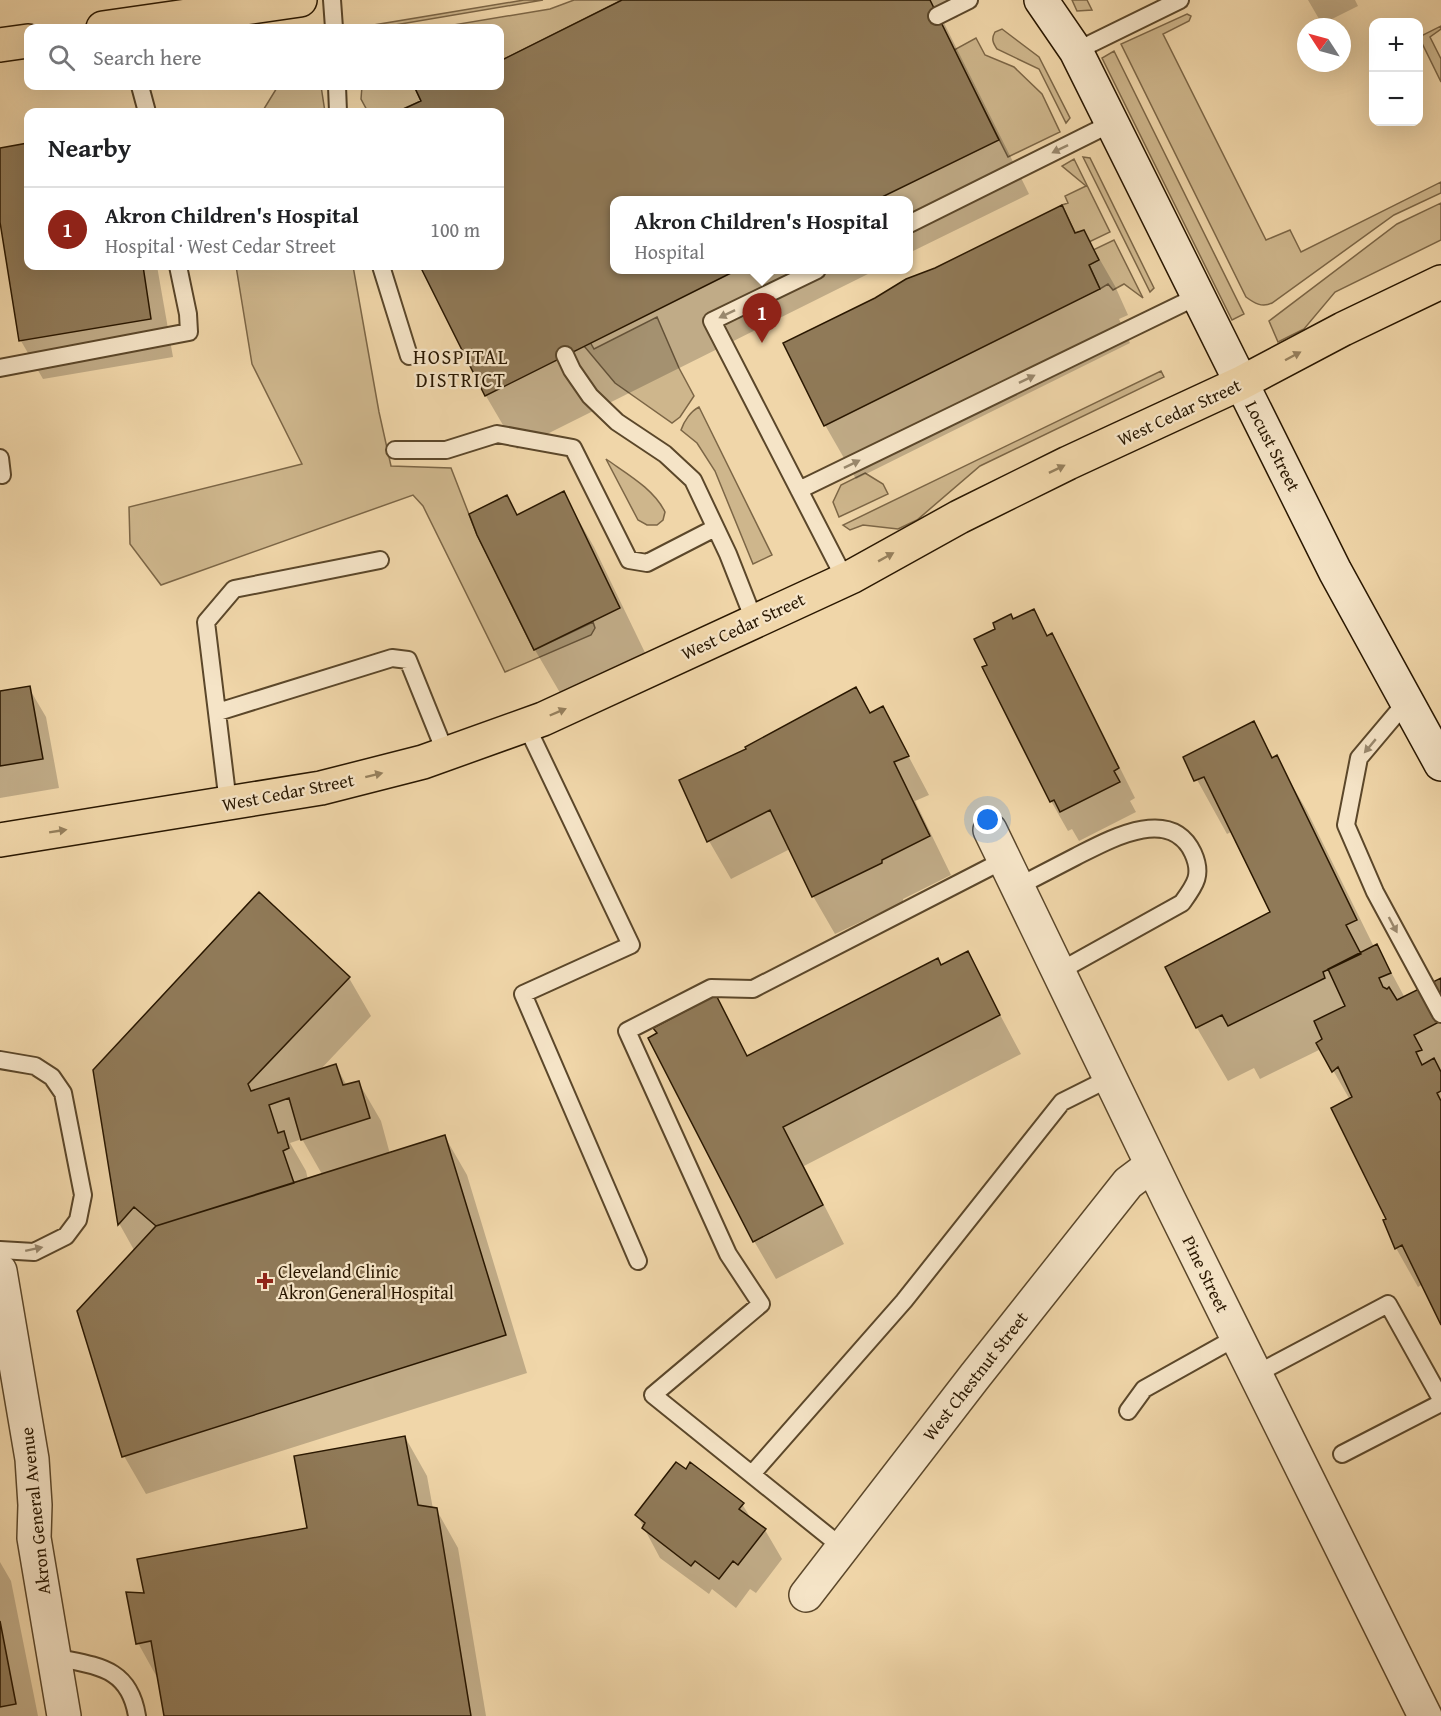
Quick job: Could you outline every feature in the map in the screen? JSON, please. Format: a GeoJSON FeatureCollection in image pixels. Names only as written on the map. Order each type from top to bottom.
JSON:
{"type":"FeatureCollection","features":[{"type":"Feature","properties":{"kind":"main road"},"geometry":{"type":"LineString","coordinates":[[138,24],[300,0]]}},
{"type":"Feature","properties":{"kind":"main road"},"geometry":{"type":"LineString","coordinates":[[0,45],[24,42]]}},
{"type":"Feature","properties":{"kind":"main road","name":"West Cedar Street"},"geometry":{"type":"LineString","coordinates":[[0,840],[321,788],[423,762],[526,725],[575,705],[845,579],[986,504],[1241,383],[1343,329],[1441,282]]}},
{"type":"Feature","properties":{"kind":"street","name":"Locust Street"},"geometry":{"type":"LineString","coordinates":[[1041,0],[1076,51],[1335,571],[1441,763]]}},
{"type":"Feature","properties":{"kind":"street","name":"Pine Street"},"geometry":{"type":"LineString","coordinates":[[990,830],[1152,1165],[1425,1716]]}},
{"type":"Feature","properties":{"kind":"street","name":"West Chestnut Street"},"geometry":{"type":"LineString","coordinates":[[806,1595],[1128,1183],[1152,1165]]}},
{"type":"Feature","properties":{"kind":"street","name":"Akron General Avenue"},"geometry":{"type":"LineString","coordinates":[[0,1271],[32,1459],[35,1505],[34,1538],[64,1716]]}},
{"type":"Feature","properties":{"kind":"lane"},"geometry":{"type":"LineString","coordinates":[[332,0],[334,24]]}},
{"type":"Feature","properties":{"kind":"lane"},"geometry":{"type":"LineString","coordinates":[[937,16],[969,0]]}},
{"type":"Feature","properties":{"kind":"lane"},"geometry":{"type":"LineString","coordinates":[[1076,51],[1180,0]]}},
{"type":"Feature","properties":{"kind":"lane"},"geometry":{"type":"LineString","coordinates":[[141,90],[146,108]]}},
{"type":"Feature","properties":{"kind":"lane"},"geometry":{"type":"LineString","coordinates":[[337,90],[338,108]]}},
{"type":"Feature","properties":{"kind":"lane"},"geometry":{"type":"LineString","coordinates":[[913,222],[1113,123]]}},
{"type":"Feature","properties":{"kind":"lane"},"geometry":{"type":"LineString","coordinates":[[0,368],[189,332],[188,314],[179,270]]}},
{"type":"Feature","properties":{"kind":"lane"},"geometry":{"type":"LineString","coordinates":[[382,270],[410,356]]}},
{"type":"Feature","properties":{"kind":"lane"},"geometry":{"type":"LineString","coordinates":[[809,274],[712,321],[845,579]]}},
{"type":"Feature","properties":{"kind":"lane"},"geometry":{"type":"LineString","coordinates":[[799,490],[1198,296]]}},
{"type":"Feature","properties":{"kind":"lane"},"geometry":{"type":"LineString","coordinates":[[565,355],[572,370],[590,396],[617,422],[665,454],[693,480],[716,528],[754,620]]}},
{"type":"Feature","properties":{"kind":"lane"},"geometry":{"type":"LineString","coordinates":[[395,450],[446,450],[497,434],[573,448],[629,560],[647,563],[716,528]]}},
{"type":"Feature","properties":{"kind":"lane"},"geometry":{"type":"LineString","coordinates":[[0,458],[1,476]]}},
{"type":"Feature","properties":{"kind":"lane"},"geometry":{"type":"LineString","coordinates":[[228,803],[206,622],[234,589],[380,560]]}},
{"type":"Feature","properties":{"kind":"lane"},"geometry":{"type":"LineString","coordinates":[[218,712],[392,658],[408,660],[446,754]]}},
{"type":"Feature","properties":{"kind":"lane"},"geometry":{"type":"LineString","coordinates":[[1407,701],[1359,758],[1346,825],[1375,892],[1441,1014]]}},
{"type":"Feature","properties":{"kind":"lane"},"geometry":{"type":"LineString","coordinates":[[526,725],[631,945],[523,994],[638,1261]]}},
{"type":"Feature","properties":{"kind":"lane"},"geometry":{"type":"LineString","coordinates":[[843,1548],[653,1395],[761,1304],[728,1254],[627,1031],[711,988],[753,989],[1010,874],[1117,835],[1155,828],[1171,832],[1188,843],[1198,865],[1195,885],[1182,903],[1058,972]]}},
{"type":"Feature","properties":{"kind":"lane"},"geometry":{"type":"LineString","coordinates":[[0,1060],[35,1066],[52,1077],[63,1093],[83,1195],[78,1220],[66,1236],[34,1252],[0,1250]]}},
{"type":"Feature","properties":{"kind":"lane"},"geometry":{"type":"LineString","coordinates":[[752,1474],[904,1301],[1062,1102],[1110,1078]]}},
{"type":"Feature","properties":{"kind":"lane"},"geometry":{"type":"LineString","coordinates":[[1257,1374],[1388,1304],[1441,1401],[1342,1454]]}},
{"type":"Feature","properties":{"kind":"lane"},"geometry":{"type":"LineString","coordinates":[[1128,1411],[1144,1389],[1237,1336]]}},
{"type":"Feature","properties":{"kind":"lane"},"geometry":{"type":"LineString","coordinates":[[54,1657],[108,1670],[126,1686],[136,1706],[137,1716]]}},
{"type":"Feature","properties":{"kind":"shaded area"},"geometry":{"type":"Polygon","coordinates":[[[524,0],[543,0],[401,24],[380,24],[524,0]]]}},
{"type":"Feature","properties":{"kind":"shaded area"},"geometry":{"type":"Polygon","coordinates":[[[574,0],[622,0],[504,59],[504,24],[459,24],[550,9],[574,0]]]}},
{"type":"Feature","properties":{"kind":"shaded area"},"geometry":{"type":"Polygon","coordinates":[[[1072,0],[1087,0],[1092,10],[1077,11],[1072,0]]]}},
{"type":"Feature","properties":{"kind":"shaded area"},"geometry":{"type":"Polygon","coordinates":[[[1187,14],[1191,16],[1189,21],[1163,34],[1266,240],[1290,230],[1301,252],[1441,182],[1441,193],[1394,215],[1272,303],[1261,305],[1246,297],[1121,44],[1187,14]]]}},
{"type":"Feature","properties":{"kind":"shaded area"},"geometry":{"type":"Polygon","coordinates":[[[1441,26],[1441,29],[1430,37],[1441,59],[1441,82],[1423,45],[1423,35],[1441,26]]]}},
{"type":"Feature","properties":{"kind":"shaded area"},"geometry":{"type":"Polygon","coordinates":[[[1002,29],[1039,57],[1070,118],[1066,123],[1039,69],[997,49],[993,37],[995,32],[1002,29]]]}},
{"type":"Feature","properties":{"kind":"shaded area"},"geometry":{"type":"Polygon","coordinates":[[[976,38],[985,55],[1014,67],[1042,94],[1060,132],[1008,157],[954,50],[976,38]]]}},
{"type":"Feature","properties":{"kind":"shaded area"},"geometry":{"type":"Polygon","coordinates":[[[1114,51],[1244,314],[1232,320],[1102,58],[1114,51]]]}},
{"type":"Feature","properties":{"kind":"shaded area"},"geometry":{"type":"Polygon","coordinates":[[[276,90],[322,90],[324,108],[264,108],[276,90]]]}},
{"type":"Feature","properties":{"kind":"shaded area"},"geometry":{"type":"Polygon","coordinates":[[[362,90],[416,90],[421,101],[405,108],[366,108],[361,99],[362,90]]]}},
{"type":"Feature","properties":{"kind":"shaded area"},"geometry":{"type":"Polygon","coordinates":[[[1083,157],[1090,158],[1154,288],[1150,292],[1083,157]]]}},
{"type":"Feature","properties":{"kind":"shaded area"},"geometry":{"type":"Polygon","coordinates":[[[1074,159],[1110,232],[1089,242],[1084,231],[1075,233],[1062,205],[1068,203],[1065,196],[1086,186],[1062,166],[1074,159]]]}},
{"type":"Feature","properties":{"kind":"shaded area"},"geometry":{"type":"Polygon","coordinates":[[[1441,203],[1441,240],[1335,292],[1304,329],[1278,342],[1269,321],[1397,224],[1441,203]]]}},
{"type":"Feature","properties":{"kind":"shaded area"},"geometry":{"type":"Polygon","coordinates":[[[1114,240],[1143,298],[1124,284],[1113,290],[1108,284],[1100,289],[1089,265],[1098,260],[1093,250],[1114,240]]]}},
{"type":"Feature","properties":{"kind":"shaded area"},"geometry":{"type":"Polygon","coordinates":[[[237,270],[354,270],[391,466],[451,468],[477,535],[534,650],[593,622],[595,628],[591,635],[505,672],[423,506],[413,495],[161,585],[130,544],[129,507],[302,464],[252,364],[237,270]]]}},
{"type":"Feature","properties":{"kind":"shaded area"},"geometry":{"type":"Polygon","coordinates":[[[657,317],[694,396],[680,417],[672,423],[615,383],[584,346],[590,342],[594,349],[657,317]]]}},
{"type":"Feature","properties":{"kind":"shaded area"},"geometry":{"type":"Polygon","coordinates":[[[1161,371],[1164,377],[980,466],[917,520],[898,529],[863,525],[850,530],[843,525],[1161,371]]]}},
{"type":"Feature","properties":{"kind":"shaded area"},"geometry":{"type":"Polygon","coordinates":[[[699,407],[772,555],[753,564],[715,471],[697,443],[681,430],[688,417],[699,407]]]}},
{"type":"Feature","properties":{"kind":"shaded area"},"geometry":{"type":"Polygon","coordinates":[[[606,459],[639,482],[654,496],[665,512],[663,520],[657,525],[647,525],[638,520],[606,459]]]}},
{"type":"Feature","properties":{"kind":"shaded area"},"geometry":{"type":"Polygon","coordinates":[[[865,473],[883,484],[888,494],[839,517],[833,502],[841,485],[865,473]]]}},
{"type":"Feature","properties":{"kind":"building"},"geometry":{"type":"Polygon","coordinates":[[[622,0],[930,0],[999,140],[884,196],[610,196],[610,274],[729,274],[485,396],[422,270],[504,270],[504,108],[406,108],[421,101],[416,90],[504,90],[504,59],[622,0]]]}},
{"type":"Feature","properties":{"kind":"building"},"geometry":{"type":"Polygon","coordinates":[[[24,144],[24,270],[144,270],[151,319],[19,341],[0,222],[0,148],[24,144]]]}},
{"type":"Feature","properties":{"kind":"building"},"geometry":{"type":"Polygon","coordinates":[[[1062,205],[1075,233],[1084,230],[1099,260],[1089,265],[1100,289],[824,426],[783,343],[875,298],[906,279],[935,268],[1062,205]]]}},
{"type":"Feature","properties":{"kind":"building"},"geometry":{"type":"Polygon","coordinates":[[[564,491],[620,608],[534,650],[477,535],[469,514],[507,495],[517,515],[564,491]]]}},
{"type":"Feature","properties":{"kind":"building"},"geometry":{"type":"Polygon","coordinates":[[[1034,609],[1047,636],[1052,633],[1119,768],[1114,771],[1120,782],[1060,812],[1054,800],[1050,802],[982,667],[987,665],[974,639],[995,629],[993,623],[1011,614],[1013,619],[1034,609]]]}},
{"type":"Feature","properties":{"kind":"building"},"geometry":{"type":"Polygon","coordinates":[[[30,686],[43,759],[0,766],[0,691],[30,686]]]}},
{"type":"Feature","properties":{"kind":"building"},"geometry":{"type":"Polygon","coordinates":[[[856,687],[870,713],[883,706],[909,756],[894,762],[930,836],[882,860],[882,863],[812,897],[770,810],[707,842],[679,780],[746,749],[745,747],[856,687]]]}},
{"type":"Feature","properties":{"kind":"building"},"geometry":{"type":"Polygon","coordinates":[[[1254,721],[1272,758],[1277,755],[1357,920],[1346,925],[1361,954],[1323,972],[1325,978],[1228,1026],[1222,1015],[1196,1028],[1165,967],[1270,912],[1204,777],[1194,781],[1183,757],[1254,721]]]}},
{"type":"Feature","properties":{"kind":"building"},"geometry":{"type":"Polygon","coordinates":[[[259,892],[350,977],[248,1084],[251,1091],[336,1064],[343,1085],[359,1081],[370,1118],[301,1140],[289,1098],[269,1105],[278,1133],[284,1131],[289,1148],[283,1151],[294,1183],[156,1226],[134,1207],[118,1225],[93,1070],[259,892]]]}},
{"type":"Feature","properties":{"kind":"building"},"geometry":{"type":"Polygon","coordinates":[[[1377,944],[1391,973],[1379,978],[1383,987],[1387,989],[1389,987],[1397,1000],[1441,978],[1441,1021],[1414,1035],[1422,1050],[1416,1052],[1422,1065],[1434,1058],[1441,1072],[1441,1091],[1437,1093],[1441,1101],[1441,1325],[1402,1245],[1395,1249],[1383,1220],[1386,1219],[1331,1108],[1352,1097],[1338,1067],[1332,1072],[1316,1043],[1322,1039],[1314,1021],[1345,1006],[1328,969],[1377,944]]]}},
{"type":"Feature","properties":{"kind":"building"},"geometry":{"type":"Polygon","coordinates":[[[968,951],[1000,1015],[783,1127],[823,1205],[753,1242],[648,1038],[657,1033],[653,1028],[716,995],[747,1056],[938,958],[941,965],[968,951]]]}},
{"type":"Feature","properties":{"kind":"building"},"geometry":{"type":"Polygon","coordinates":[[[445,1135],[506,1335],[122,1457],[77,1311],[156,1226],[445,1135]]]}},
{"type":"Feature","properties":{"kind":"building"},"geometry":{"type":"Polygon","coordinates":[[[405,1436],[418,1505],[437,1508],[471,1716],[164,1716],[151,1641],[136,1644],[126,1592],[144,1593],[137,1559],[307,1528],[294,1456],[405,1436]]]}},
{"type":"Feature","properties":{"kind":"building"},"geometry":{"type":"Polygon","coordinates":[[[676,1462],[686,1469],[690,1462],[744,1503],[739,1509],[766,1529],[738,1565],[733,1561],[719,1579],[695,1561],[691,1566],[642,1528],[645,1523],[635,1515],[676,1462]]]}},
{"type":"Feature","properties":{"kind":"building"},"geometry":{"type":"Polygon","coordinates":[[[0,1621],[16,1704],[0,1707],[0,1621]]]}},
{"type":"Feature","properties":{"kind":"place","name":"Akron Children's Hospital"},"geometry":{"type":"Point","coordinates":[762,343]}},
{"type":"Feature","properties":{"kind":"place","name":"Cleveland Clinic Akron General Hospital"},"geometry":{"type":"Point","coordinates":[265,1281]}},
{"type":"Feature","properties":{"kind":"district","name":"HOSPITAL DISTRICT"},"geometry":{"type":"Point","coordinates":[461,368]}}]}
